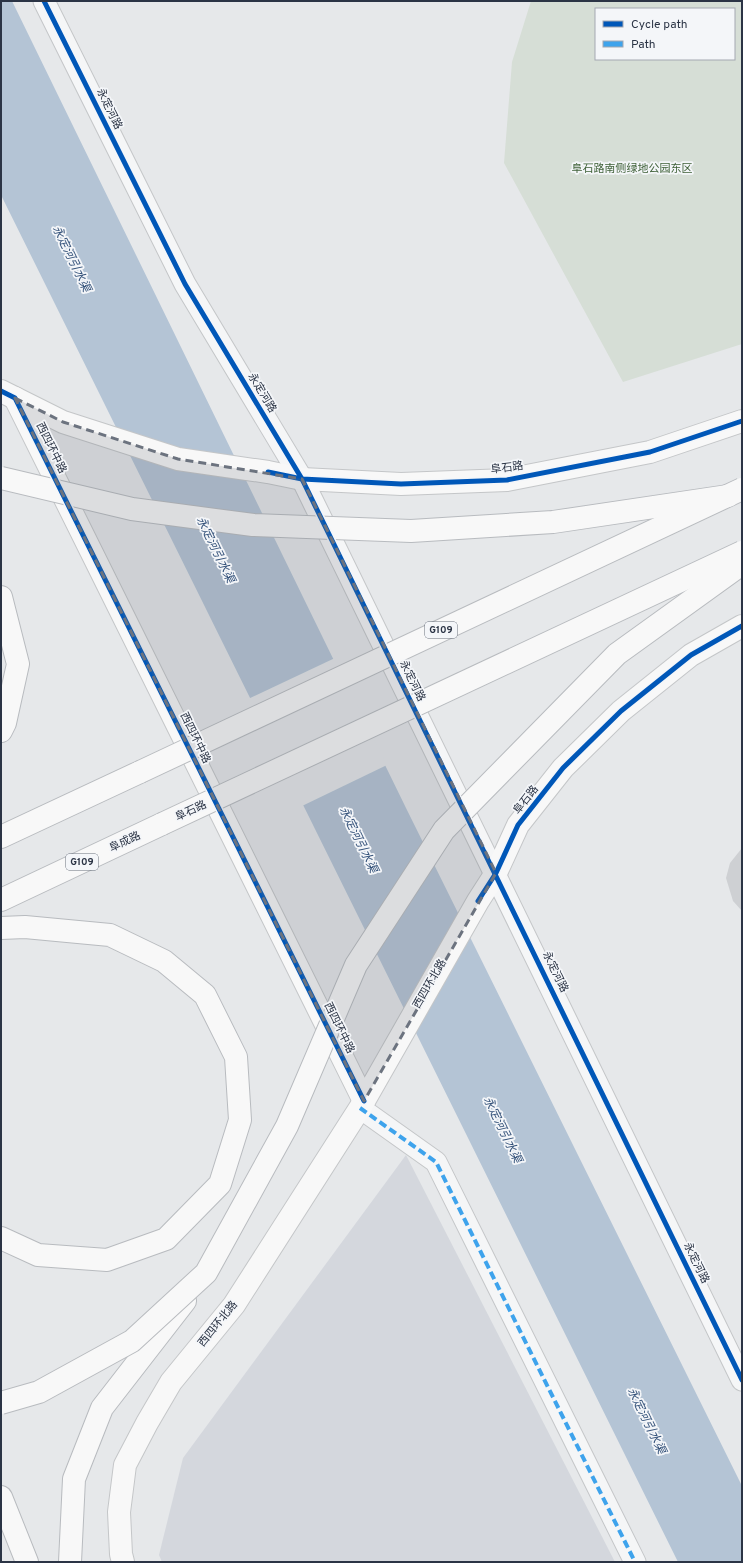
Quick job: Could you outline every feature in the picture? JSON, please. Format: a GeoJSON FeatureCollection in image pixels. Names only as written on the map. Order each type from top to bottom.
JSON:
{"type":"FeatureCollection","features":[{"type":"Feature","properties":{"kind":"main road","name":"阜石路"},"geometry":{"type":"LineString","coordinates":[[8,395],[63,422],[178,459],[268,472],[302,480],[401,484],[507,480],[650,452],[742,421]]}},
{"type":"Feature","properties":{"kind":"main road","name":"西四环中路"},"geometry":{"type":"LineString","coordinates":[[8,395],[362,1104]]}},
{"type":"Feature","properties":{"kind":"main road"},"geometry":{"type":"LineString","coordinates":[[1,478],[132,509],[253,525],[411,531],[553,522],[735,492]]}},
{"type":"Feature","properties":{"kind":"main road","name":"G109"},"geometry":{"type":"LineString","coordinates":[[1,837],[735,492]]}},
{"type":"Feature","properties":{"kind":"main road","name":"阜石路"},"geometry":{"type":"LineString","coordinates":[[162,824],[742,552]]}},
{"type":"Feature","properties":{"kind":"main road"},"geometry":{"type":"LineString","coordinates":[[70,1562],[74,1479],[102,1408],[206,1273],[287,1126],[356,965],[444,830],[617,654],[742,564]]}},
{"type":"Feature","properties":{"kind":"main road"},"geometry":{"type":"LineString","coordinates":[[1,597],[18,664],[5,723],[1,731]]}},
{"type":"Feature","properties":{"kind":"main road","name":"阜石路"},"geometry":{"type":"LineString","coordinates":[[478,901],[496,873],[518,826],[564,768],[621,710],[691,655],[742,626]]}},
{"type":"Feature","properties":{"kind":"main road","name":"阜成路"},"geometry":{"type":"LineString","coordinates":[[1,900],[162,824]]}},
{"type":"Feature","properties":{"kind":"main road","name":"西四环北路"},"geometry":{"type":"LineString","coordinates":[[123,1562],[118,1512],[125,1465],[171,1382],[234,1305],[362,1104],[478,901]]}},
{"type":"Feature","properties":{"kind":"main road"},"geometry":{"type":"LineString","coordinates":[[1,928],[26,927],[110,935],[164,961],[205,995],[236,1057],[240,1120],[220,1184],[166,1239],[108,1260],[38,1255],[1,1238]]}},
{"type":"Feature","properties":{"kind":"main road"},"geometry":{"type":"LineString","coordinates":[[1,1403],[39,1392],[132,1341],[206,1273]]}},
{"type":"Feature","properties":{"kind":"main road"},"geometry":{"type":"LineString","coordinates":[[1,1497],[27,1562]]}},
{"type":"Feature","properties":{"kind":"street","name":"永定河路"},"geometry":{"type":"LineString","coordinates":[[44,1],[185,284],[302,480],[496,873],[742,1380]]}},
{"type":"Feature","properties":{"kind":"street"},"geometry":{"type":"LineString","coordinates":[[362,1104],[436,1162],[635,1562]]}},
{"type":"Feature","properties":{"kind":"highlighted area"},"geometry":{"type":"Polygon","coordinates":[[[15,398],[63,422],[178,459],[302,479],[496,873],[364,1101],[15,398]]]}},
{"type":"Feature","properties":{"kind":"shaded area"},"geometry":{"type":"Polygon","coordinates":[[[406,1155],[615,1562],[162,1562],[159,1555],[183,1458],[406,1155]]]}},
{"type":"Feature","properties":{"kind":"green space","name":"阜石路南侧绿地公园东区"},"geometry":{"type":"Polygon","coordinates":[[[531,1],[742,1],[742,344],[623,382],[504,163],[512,62],[531,1]]]}},
{"type":"Feature","properties":{"kind":"water","name":"永定河引水渠"},"geometry":{"type":"Polygon","coordinates":[[[1,1],[12,1],[406,808],[742,1486],[742,1562],[678,1562],[1,195],[1,1]]]}},
{"type":"Feature","properties":{"kind":"pier"},"geometry":{"type":"Polygon","coordinates":[[[335,658],[387,765],[302,806],[248,699],[335,658]]]}},
{"type":"Feature","properties":{"kind":"building"},"geometry":{"type":"Polygon","coordinates":[[[742,848],[742,911],[733,901],[726,878],[730,863],[742,848]]]}},
{"type":"Feature","properties":{"kind":"marked path"},"geometry":{"type":"LineString","coordinates":[[360,1108],[436,1162],[635,1562]]}},
{"type":"Feature","properties":{"kind":"cycle path"},"geometry":{"type":"LineString","coordinates":[[44,1],[185,284],[302,479],[742,1380]]}},
{"type":"Feature","properties":{"kind":"cycle path"},"geometry":{"type":"LineString","coordinates":[[1,391],[15,398],[364,1101]]}},
{"type":"Feature","properties":{"kind":"cycle path"},"geometry":{"type":"LineString","coordinates":[[268,472],[302,479],[401,484],[507,480],[650,452],[742,421]]}},
{"type":"Feature","properties":{"kind":"cycle path"},"geometry":{"type":"LineString","coordinates":[[478,901],[496,873],[518,825],[563,768],[621,711],[691,655],[742,626]]}}]}
